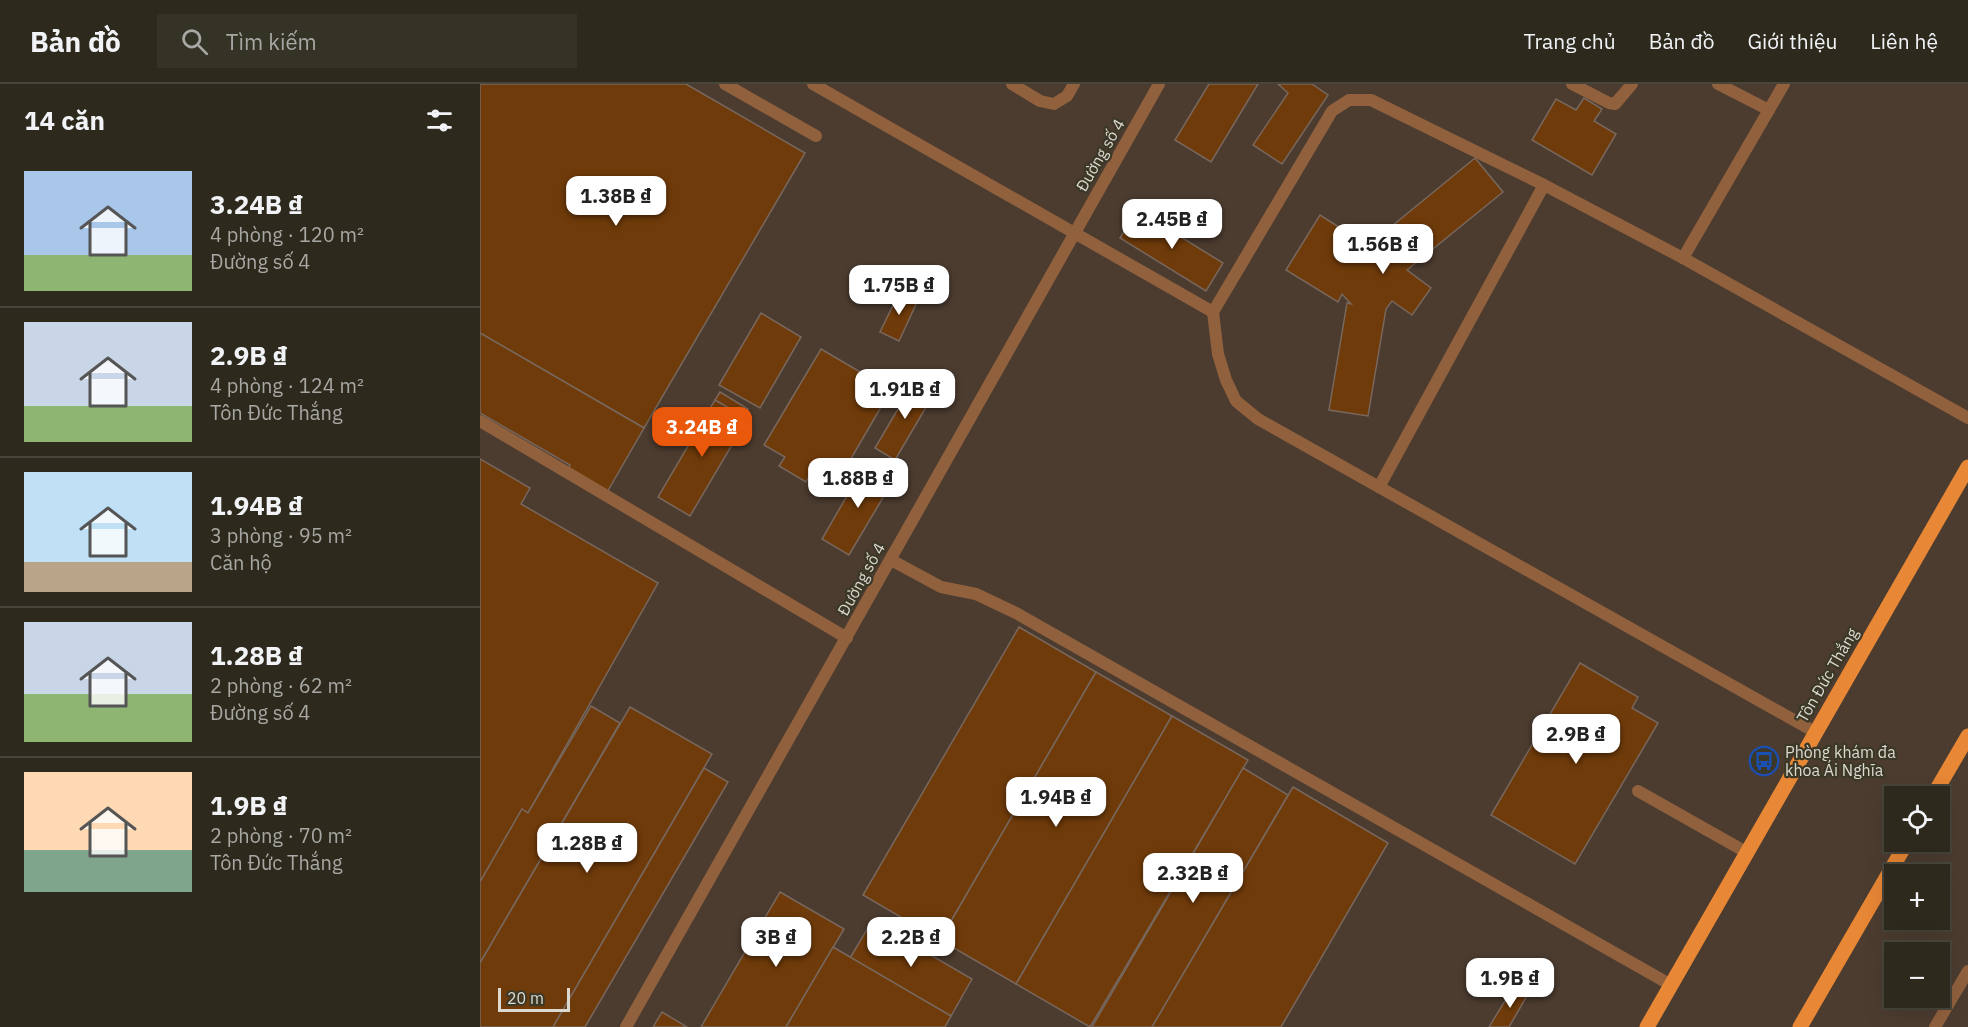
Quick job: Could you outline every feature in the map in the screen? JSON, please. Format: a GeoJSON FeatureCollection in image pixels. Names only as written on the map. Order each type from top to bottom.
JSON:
{"type":"FeatureCollection","features":[{"type":"Feature","properties":{"kind":"main road","name":"Tôn Đức Thắng"},"geometry":{"type":"LineString","coordinates":[[1647,1027],[1968,468]]}},
{"type":"Feature","properties":{"kind":"main road"},"geometry":{"type":"LineString","coordinates":[[1939,786],[1968,736]]}},
{"type":"Feature","properties":{"kind":"main road"},"geometry":{"type":"LineString","coordinates":[[1800,1027],[1901,852]]}},
{"type":"Feature","properties":{"kind":"street"},"geometry":{"type":"LineString","coordinates":[[725,84],[816,136]]}},
{"type":"Feature","properties":{"kind":"street"},"geometry":{"type":"LineString","coordinates":[[813,84],[1213,312]]}},
{"type":"Feature","properties":{"kind":"street"},"geometry":{"type":"LineString","coordinates":[[1012,84],[1040,101],[1054,104],[1067,96],[1074,84]]}},
{"type":"Feature","properties":{"kind":"street","name":"Đường số 4"},"geometry":{"type":"LineString","coordinates":[[626,1027],[1160,84]]}},
{"type":"Feature","properties":{"kind":"street"},"geometry":{"type":"LineString","coordinates":[[1572,84],[1615,104],[1632,84]]}},
{"type":"Feature","properties":{"kind":"street"},"geometry":{"type":"LineString","coordinates":[[1718,84],[1769,110]]}},
{"type":"Feature","properties":{"kind":"street"},"geometry":{"type":"LineString","coordinates":[[1683,258],[1784,84]]}},
{"type":"Feature","properties":{"kind":"street"},"geometry":{"type":"LineString","coordinates":[[1815,732],[1258,419],[1236,401],[1218,354],[1213,312],[1332,111],[1349,99],[1371,100],[1544,185],[1683,258],[1968,418]]}},
{"type":"Feature","properties":{"kind":"street"},"geometry":{"type":"LineString","coordinates":[[1380,487],[1544,185]]}},
{"type":"Feature","properties":{"kind":"street"},"geometry":{"type":"LineString","coordinates":[[480,421],[847,638]]}},
{"type":"Feature","properties":{"kind":"street"},"geometry":{"type":"LineString","coordinates":[[891,560],[941,587],[975,594],[1016,613],[1671,985]]}},
{"type":"Feature","properties":{"kind":"street"},"geometry":{"type":"LineString","coordinates":[[1638,791],[1746,852]]}},
{"type":"Feature","properties":{"kind":"street"},"geometry":{"type":"LineString","coordinates":[[1935,1027],[1968,971]]}},
{"type":"Feature","properties":{"kind":"shaded area"},"geometry":{"type":"Polygon","coordinates":[[[480,84],[1968,84],[1968,1027],[480,1027],[480,84]]]}},
{"type":"Feature","properties":{"kind":"building"},"geometry":{"type":"Polygon","coordinates":[[[480,84],[686,84],[805,153],[644,428],[480,333],[480,84]]]}},
{"type":"Feature","properties":{"kind":"building"},"geometry":{"type":"Polygon","coordinates":[[[1209,84],[1258,84],[1211,162],[1175,140],[1209,84]]]}},
{"type":"Feature","properties":{"kind":"building"},"geometry":{"type":"Polygon","coordinates":[[[1278,84],[1312,84],[1328,95],[1282,164],[1253,145],[1288,93],[1278,84]]]}},
{"type":"Feature","properties":{"kind":"building"},"geometry":{"type":"Polygon","coordinates":[[[1584,98],[1602,109],[1594,121],[1616,134],[1592,175],[1532,140],[1556,99],[1576,110],[1584,98]]]}},
{"type":"Feature","properties":{"kind":"building"},"geometry":{"type":"Polygon","coordinates":[[[1475,158],[1503,192],[1407,270],[1431,288],[1412,315],[1392,301],[1386,309],[1368,416],[1329,410],[1347,303],[1351,304],[1342,294],[1338,302],[1286,270],[1320,215],[1377,251],[1370,244],[1475,158]]]}},
{"type":"Feature","properties":{"kind":"building"},"geometry":{"type":"Polygon","coordinates":[[[1137,210],[1223,263],[1206,291],[1120,238],[1137,210]]]}},
{"type":"Feature","properties":{"kind":"building"},"geometry":{"type":"Polygon","coordinates":[[[883,269],[891,272],[894,280],[891,288],[883,291],[875,288],[872,280],[875,272],[883,269]]]}},
{"type":"Feature","properties":{"kind":"building"},"geometry":{"type":"Polygon","coordinates":[[[900,291],[918,300],[899,341],[880,332],[900,291]]]}},
{"type":"Feature","properties":{"kind":"building"},"geometry":{"type":"Polygon","coordinates":[[[761,313],[801,337],[760,408],[719,385],[761,313]]]}},
{"type":"Feature","properties":{"kind":"building"},"geometry":{"type":"Polygon","coordinates":[[[480,333],[644,428],[606,494],[567,471],[570,465],[480,413],[480,333]]]}},
{"type":"Feature","properties":{"kind":"building"},"geometry":{"type":"Polygon","coordinates":[[[821,349],[891,390],[835,486],[811,473],[806,482],[779,466],[785,457],[764,445],[821,349]]]}},
{"type":"Feature","properties":{"kind":"building"},"geometry":{"type":"Polygon","coordinates":[[[915,380],[935,392],[895,460],[875,448],[915,380]]]}},
{"type":"Feature","properties":{"kind":"building"},"geometry":{"type":"Polygon","coordinates":[[[720,392],[748,409],[744,417],[715,400],[720,392]]]}},
{"type":"Feature","properties":{"kind":"building"},"geometry":{"type":"Polygon","coordinates":[[[715,400],[744,417],[738,426],[742,428],[690,516],[658,497],[715,400]]]}},
{"type":"Feature","properties":{"kind":"building"},"geometry":{"type":"Polygon","coordinates":[[[480,459],[530,488],[521,504],[658,583],[528,813],[522,809],[480,882],[480,459]]]}},
{"type":"Feature","properties":{"kind":"building"},"geometry":{"type":"Polygon","coordinates":[[[866,463],[894,479],[849,555],[822,539],[866,463]]]}},
{"type":"Feature","properties":{"kind":"building"},"geometry":{"type":"Polygon","coordinates":[[[1019,627],[1096,672],[940,940],[863,895],[1019,627]]]}},
{"type":"Feature","properties":{"kind":"building"},"geometry":{"type":"Polygon","coordinates":[[[1580,663],[1638,697],[1632,708],[1658,723],[1575,864],[1491,815],[1580,663]]]}},
{"type":"Feature","properties":{"kind":"building"},"geometry":{"type":"Polygon","coordinates":[[[1096,672],[1172,716],[1016,984],[940,940],[1096,672]]]}},
{"type":"Feature","properties":{"kind":"building"},"geometry":{"type":"Polygon","coordinates":[[[591,706],[620,723],[480,963],[480,882],[522,809],[528,813],[591,706]]]}},
{"type":"Feature","properties":{"kind":"building"},"geometry":{"type":"Polygon","coordinates":[[[630,707],[712,754],[553,1027],[480,1027],[480,963],[630,707]]]}},
{"type":"Feature","properties":{"kind":"building"},"geometry":{"type":"Polygon","coordinates":[[[1172,716],[1248,760],[1090,1027],[1016,984],[1172,716]]]}},
{"type":"Feature","properties":{"kind":"building"},"geometry":{"type":"Polygon","coordinates":[[[704,768],[728,782],[585,1027],[553,1027],[704,768]]]}},
{"type":"Feature","properties":{"kind":"building"},"geometry":{"type":"Polygon","coordinates":[[[1243,768],[1288,795],[1152,1027],[1092,1027],[1243,768]]]}},
{"type":"Feature","properties":{"kind":"building"},"geometry":{"type":"Polygon","coordinates":[[[1293,787],[1388,843],[1281,1027],[1152,1027],[1293,787]]]}},
{"type":"Feature","properties":{"kind":"building"},"geometry":{"type":"Polygon","coordinates":[[[780,892],[844,929],[786,1027],[701,1027],[780,892]]]}},
{"type":"Feature","properties":{"kind":"building"},"geometry":{"type":"Polygon","coordinates":[[[872,921],[972,979],[951,1016],[850,958],[872,921]]]}},
{"type":"Feature","properties":{"kind":"building"},"geometry":{"type":"Polygon","coordinates":[[[833,947],[951,1016],[945,1027],[786,1027],[833,947]]]}},
{"type":"Feature","properties":{"kind":"building"},"geometry":{"type":"Polygon","coordinates":[[[1514,986],[1528,994],[1509,1027],[1489,1027],[1514,986]]]}},
{"type":"Feature","properties":{"kind":"building"},"geometry":{"type":"Polygon","coordinates":[[[662,1012],[687,1027],[653,1027],[662,1012]]]}},
{"type":"Feature","properties":{"kind":"place","name":"Phòng khám đa khoa Ái Nghĩa"},"geometry":{"type":"Point","coordinates":[1764,761]}}]}
